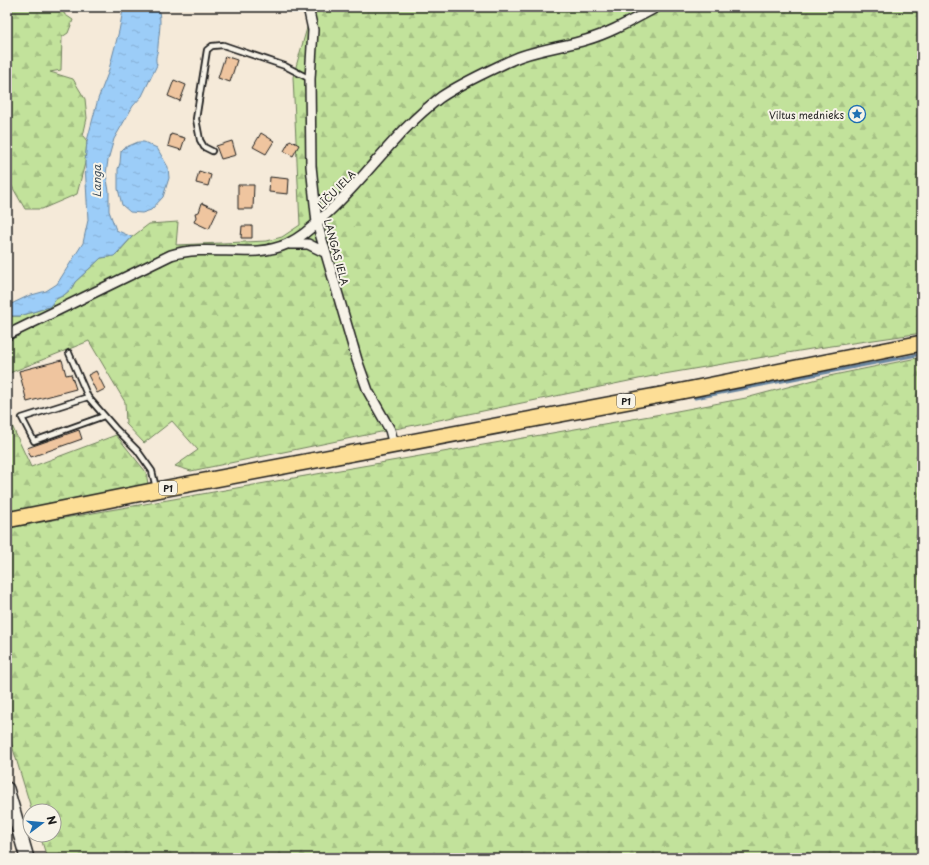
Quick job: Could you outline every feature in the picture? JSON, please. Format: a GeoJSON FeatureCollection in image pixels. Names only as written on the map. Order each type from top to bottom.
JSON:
{"type":"FeatureCollection","features":[{"type":"Feature","properties":{"kind":"main road","name":"P1"},"geometry":{"type":"LineString","coordinates":[[7,520],[922,343]]}},
{"type":"Feature","properties":{"kind":"main road"},"geometry":{"type":"LineString","coordinates":[[7,789],[27,858]]}},
{"type":"Feature","properties":{"kind":"street","name":"LANGAS IELA"},"geometry":{"type":"LineString","coordinates":[[308,7],[313,30],[310,79],[312,166],[317,223],[324,252],[361,372],[368,391],[390,430],[394,445]]}},
{"type":"Feature","properties":{"kind":"street","name":"LĪČU IELA"},"geometry":{"type":"LineString","coordinates":[[7,335],[171,255],[183,251],[197,250],[272,249],[302,236],[345,198],[413,120],[442,97],[470,79],[521,56],[586,40],[603,34],[657,7]]}},
{"type":"Feature","properties":{"kind":"street"},"geometry":{"type":"LineString","coordinates":[[286,244],[308,244],[324,252]]}},
{"type":"Feature","properties":{"kind":"lane"},"geometry":{"type":"LineString","coordinates":[[212,151],[204,147],[200,140],[196,119],[207,50],[212,46],[223,46],[285,66],[310,79]]}},
{"type":"Feature","properties":{"kind":"lane"},"geometry":{"type":"LineString","coordinates":[[69,353],[88,397],[137,450],[152,471],[157,490]]}},
{"type":"Feature","properties":{"kind":"lane"},"geometry":{"type":"LineString","coordinates":[[88,397],[22,418],[34,441],[104,416]]}},
{"type":"Feature","properties":{"kind":"green space"},"geometry":{"type":"Polygon","coordinates":[[[7,7],[65,7],[64,14],[73,20],[68,33],[62,37],[61,70],[50,72],[73,79],[85,99],[87,118],[83,136],[87,141],[85,163],[77,194],[42,209],[25,209],[10,183],[7,174],[7,7]]]}},
{"type":"Feature","properties":{"kind":"green space"},"geometry":{"type":"Polygon","coordinates":[[[313,7],[728,7],[729,9],[732,7],[922,7],[922,333],[811,349],[658,375],[191,471],[175,466],[198,450],[172,421],[144,443],[126,424],[125,402],[89,341],[7,374],[7,316],[20,316],[49,307],[56,299],[71,289],[75,282],[101,258],[110,257],[118,253],[132,237],[149,224],[178,222],[176,245],[267,241],[282,237],[300,225],[293,77],[313,7]]]}},
{"type":"Feature","properties":{"kind":"green space"},"geometry":{"type":"Polygon","coordinates":[[[922,357],[922,858],[47,858],[42,843],[62,843],[62,803],[30,803],[7,729],[7,528],[661,414],[746,398],[829,376],[922,357]]]}},
{"type":"Feature","properties":{"kind":"green space"},"geometry":{"type":"Polygon","coordinates":[[[7,415],[31,467],[116,435],[146,472],[148,484],[7,513],[7,415]]]}},
{"type":"Feature","properties":{"kind":"water","name":"Langa"},"geometry":{"type":"Polygon","coordinates":[[[123,7],[158,7],[160,22],[156,58],[157,65],[142,96],[133,106],[114,139],[106,174],[109,191],[109,211],[116,230],[132,237],[114,256],[101,258],[75,282],[71,289],[56,299],[49,307],[20,316],[7,316],[7,306],[28,296],[46,291],[57,284],[83,243],[88,220],[85,163],[87,141],[98,99],[108,73],[119,31],[123,7]]]}},
{"type":"Feature","properties":{"kind":"water"},"geometry":{"type":"Polygon","coordinates":[[[138,142],[144,142],[157,148],[168,167],[169,178],[163,197],[151,210],[142,213],[130,212],[122,205],[118,189],[118,169],[121,151],[124,148],[138,142]]]}},
{"type":"Feature","properties":{"kind":"building"},"geometry":{"type":"Polygon","coordinates":[[[225,56],[237,60],[230,82],[218,78],[225,56]]]}},
{"type":"Feature","properties":{"kind":"building"},"geometry":{"type":"Polygon","coordinates":[[[174,80],[186,85],[180,101],[168,96],[174,80]]]}},
{"type":"Feature","properties":{"kind":"building"},"geometry":{"type":"Polygon","coordinates":[[[261,133],[274,141],[266,154],[253,147],[261,133]]]}},
{"type":"Feature","properties":{"kind":"building"},"geometry":{"type":"Polygon","coordinates":[[[171,134],[185,138],[181,150],[168,146],[171,134]]]}},
{"type":"Feature","properties":{"kind":"building"},"geometry":{"type":"Polygon","coordinates":[[[290,140],[299,145],[293,156],[284,151],[290,140]]]}},
{"type":"Feature","properties":{"kind":"building"},"geometry":{"type":"Polygon","coordinates":[[[232,141],[236,155],[221,159],[216,146],[232,141]]]}},
{"type":"Feature","properties":{"kind":"building"},"geometry":{"type":"Polygon","coordinates":[[[199,171],[211,175],[208,186],[196,183],[199,171]]]}},
{"type":"Feature","properties":{"kind":"building"},"geometry":{"type":"Polygon","coordinates":[[[270,177],[289,179],[288,194],[269,192],[270,177]]]}},
{"type":"Feature","properties":{"kind":"building"},"geometry":{"type":"Polygon","coordinates":[[[238,185],[254,185],[253,209],[238,209],[238,185]]]}},
{"type":"Feature","properties":{"kind":"building"},"geometry":{"type":"Polygon","coordinates":[[[202,203],[218,210],[209,229],[194,222],[196,217],[195,213],[199,212],[202,203]]]}},
{"type":"Feature","properties":{"kind":"building"},"geometry":{"type":"Polygon","coordinates":[[[242,226],[252,226],[252,238],[241,238],[242,226]]]}},
{"type":"Feature","properties":{"kind":"building"},"geometry":{"type":"Polygon","coordinates":[[[62,360],[66,375],[71,374],[76,389],[27,402],[19,371],[62,360]]]}},
{"type":"Feature","properties":{"kind":"building"},"geometry":{"type":"Polygon","coordinates":[[[96,371],[105,389],[97,393],[88,375],[96,371]]]}},
{"type":"Feature","properties":{"kind":"building"},"geometry":{"type":"Polygon","coordinates":[[[79,430],[82,439],[31,457],[27,448],[79,430]]]}},
{"type":"Feature","properties":{"kind":"waterway"},"geometry":{"type":"LineString","coordinates":[[695,398],[922,354]]}},
{"type":"Feature","properties":{"kind":"place","name":"Viltus mednieks"},"geometry":{"type":"Point","coordinates":[857,114]}}]}
